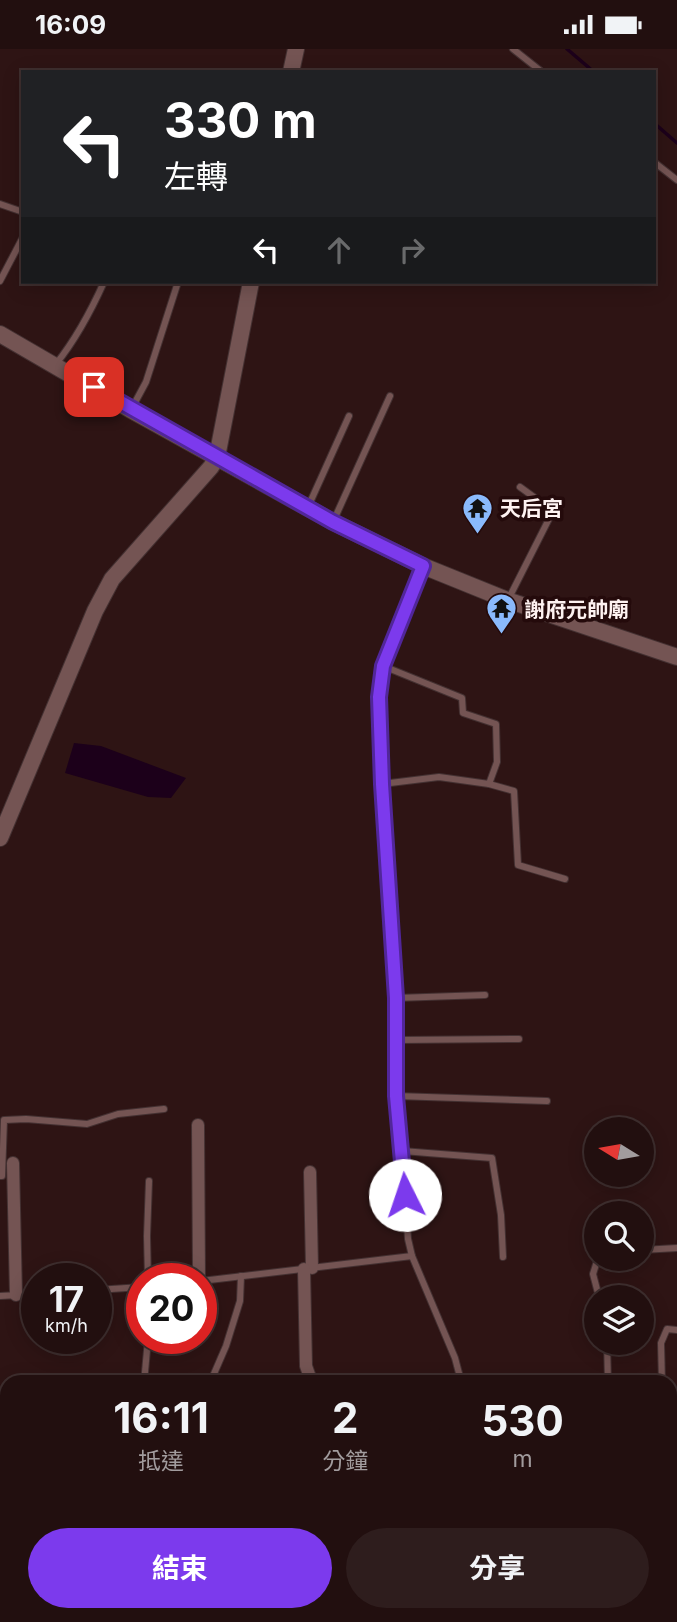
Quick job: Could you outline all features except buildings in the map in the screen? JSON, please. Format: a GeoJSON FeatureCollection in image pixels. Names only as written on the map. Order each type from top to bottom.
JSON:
{"type":"FeatureCollection","features":[{"type":"Feature","properties":{"kind":"street"},"geometry":{"type":"LineString","coordinates":[[292,70],[296,49]]}},
{"type":"Feature","properties":{"kind":"street"},"geometry":{"type":"LineString","coordinates":[[0,838],[112,579],[217,457],[251,284]]}},
{"type":"Feature","properties":{"kind":"street"},"geometry":{"type":"LineString","coordinates":[[0,334],[333,522],[423,566],[507,600],[677,657]]}},
{"type":"Feature","properties":{"kind":"street"},"geometry":{"type":"LineString","coordinates":[[198,1125],[200,1263]]}},
{"type":"Feature","properties":{"kind":"street"},"geometry":{"type":"LineString","coordinates":[[13,1163],[16,1295]]}},
{"type":"Feature","properties":{"kind":"street"},"geometry":{"type":"LineString","coordinates":[[309,1375],[306,1366],[310,1173]]}},
{"type":"Feature","properties":{"kind":"lane"},"geometry":{"type":"LineString","coordinates":[[513,49],[539,70]]}},
{"type":"Feature","properties":{"kind":"lane"},"geometry":{"type":"LineString","coordinates":[[656,164],[677,180]]}},
{"type":"Feature","properties":{"kind":"lane"},"geometry":{"type":"LineString","coordinates":[[0,204],[21,211]]}},
{"type":"Feature","properties":{"kind":"lane"},"geometry":{"type":"LineString","coordinates":[[0,281],[21,241]]}},
{"type":"Feature","properties":{"kind":"lane"},"geometry":{"type":"LineString","coordinates":[[56,365],[92,310],[103,284]]}},
{"type":"Feature","properties":{"kind":"lane"},"geometry":{"type":"LineString","coordinates":[[131,410],[146,382],[177,284]]}},
{"type":"Feature","properties":{"kind":"lane"},"geometry":{"type":"LineString","coordinates":[[333,522],[390,396]]}},
{"type":"Feature","properties":{"kind":"lane"},"geometry":{"type":"LineString","coordinates":[[308,507],[349,416]]}},
{"type":"Feature","properties":{"kind":"lane"},"geometry":{"type":"LineString","coordinates":[[507,600],[553,511],[520,487]]}},
{"type":"Feature","properties":{"kind":"lane"},"geometry":{"type":"LineString","coordinates":[[423,566],[383,666],[379,697],[382,784],[396,998],[396,1096],[408,1239],[412,1256],[455,1358],[456,1375]]}},
{"type":"Feature","properties":{"kind":"lane"},"geometry":{"type":"LineString","coordinates":[[383,666],[462,698],[463,713],[496,724],[497,762],[489,784]]}},
{"type":"Feature","properties":{"kind":"lane"},"geometry":{"type":"LineString","coordinates":[[382,784],[439,777],[489,784],[514,791],[518,865],[565,879]]}},
{"type":"Feature","properties":{"kind":"lane"},"geometry":{"type":"LineString","coordinates":[[396,998],[485,995]]}},
{"type":"Feature","properties":{"kind":"lane"},"geometry":{"type":"LineString","coordinates":[[396,1040],[519,1039]]}},
{"type":"Feature","properties":{"kind":"lane"},"geometry":{"type":"LineString","coordinates":[[396,1096],[547,1101]]}},
{"type":"Feature","properties":{"kind":"lane"},"geometry":{"type":"LineString","coordinates":[[0,1176],[4,1120],[87,1124],[118,1114],[164,1109]]}},
{"type":"Feature","properties":{"kind":"lane"},"geometry":{"type":"LineString","coordinates":[[402,1151],[492,1158],[501,1215],[503,1257]]}},
{"type":"Feature","properties":{"kind":"lane"},"geometry":{"type":"LineString","coordinates":[[148,1263],[149,1181]]}},
{"type":"Feature","properties":{"kind":"lane"},"geometry":{"type":"LineString","coordinates":[[654,1249],[677,1248]]}},
{"type":"Feature","properties":{"kind":"lane"},"geometry":{"type":"LineString","coordinates":[[217,1278],[412,1256]]}},
{"type":"Feature","properties":{"kind":"lane"},"geometry":{"type":"LineString","coordinates":[[214,1375],[240,1301],[241,1276]]}},
{"type":"Feature","properties":{"kind":"lane"},"geometry":{"type":"LineString","coordinates":[[0,1296],[21,1295]]}},
{"type":"Feature","properties":{"kind":"lane"},"geometry":{"type":"LineString","coordinates":[[662,1375],[661,1343],[667,1329],[677,1330]]}},
{"type":"Feature","properties":{"kind":"lane"},"geometry":{"type":"LineString","coordinates":[[145,1375],[147,1354]]}},
{"type":"Feature","properties":{"kind":"lane"},"geometry":{"type":"LineString","coordinates":[[607,1355],[608,1375]]}},
{"type":"Feature","properties":{"kind":"shaded area"},"geometry":{"type":"Polygon","coordinates":[[[74,743],[101,746],[186,778],[171,798],[148,797],[65,773],[74,743]]]}},
{"type":"Feature","properties":{"kind":"waterway"},"geometry":{"type":"LineString","coordinates":[[567,49],[592,70]]}},
{"type":"Feature","properties":{"kind":"waterway"},"geometry":{"type":"LineString","coordinates":[[656,125],[677,143]]}},
{"type":"Feature","properties":{"kind":"place","name":"天后宮"},"geometry":{"type":"Point","coordinates":[477,535]}},
{"type":"Feature","properties":{"kind":"place","name":"謝府元帥廟"},"geometry":{"type":"Point","coordinates":[501,636]}},
{"type":"Feature","properties":{"kind":"route"},"geometry":{"type":"LineString","coordinates":[[94,387],[333,522],[423,566],[383,666],[379,697],[396,998],[396,1096],[405,1195]]}}]}
